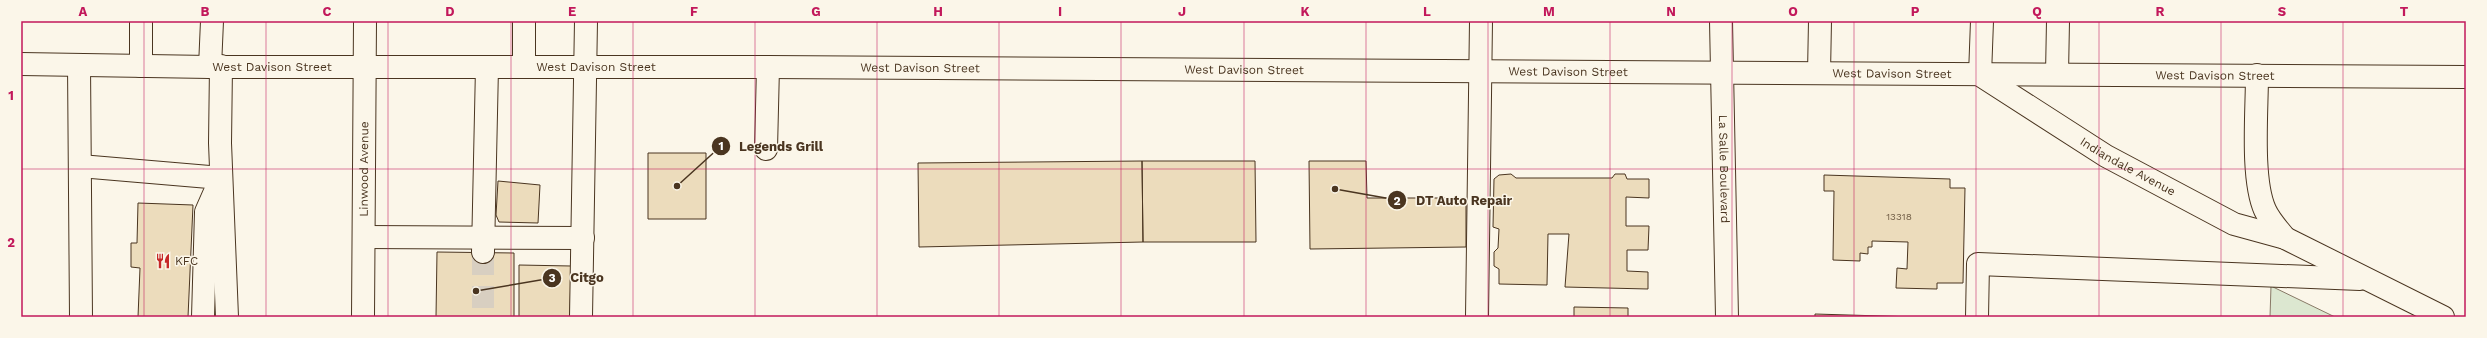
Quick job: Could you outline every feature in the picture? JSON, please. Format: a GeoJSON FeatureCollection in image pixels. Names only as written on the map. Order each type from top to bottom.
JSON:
{"type":"FeatureCollection","features":[{"type":"Feature","properties":{"kind":"main road"},"geometry":{"type":"LineString","coordinates":[[141,66],[142,21]]}},
{"type":"Feature","properties":{"kind":"main road"},"geometry":{"type":"LineString","coordinates":[[212,21],[216,67],[227,317]]}},
{"type":"Feature","properties":{"kind":"main road","name":"Linwood Avenue"},"geometry":{"type":"LineString","coordinates":[[363,317],[365,21]]}},
{"type":"Feature","properties":{"kind":"main road"},"geometry":{"type":"LineString","coordinates":[[524,21],[524,67]]}},
{"type":"Feature","properties":{"kind":"main road"},"geometry":{"type":"LineString","coordinates":[[581,317],[586,21]]}},
{"type":"Feature","properties":{"kind":"main road"},"geometry":{"type":"LineString","coordinates":[[1478,317],[1482,21]]}},
{"type":"Feature","properties":{"kind":"main road","name":"La Salle Boulevard"},"geometry":{"type":"LineString","coordinates":[[1721,21],[1727,317]]}},
{"type":"Feature","properties":{"kind":"main road"},"geometry":{"type":"LineString","coordinates":[[1819,73],[1820,21]]}},
{"type":"Feature","properties":{"kind":"main road"},"geometry":{"type":"LineString","coordinates":[[1980,75],[1982,21]]}},
{"type":"Feature","properties":{"kind":"main road"},"geometry":{"type":"LineString","coordinates":[[2057,74],[2058,21]]}},
{"type":"Feature","properties":{"kind":"main road","name":"West Davison Street"},"geometry":{"type":"LineString","coordinates":[[21,64],[216,67],[768,67],[2466,77]]}},
{"type":"Feature","properties":{"kind":"main road"},"geometry":{"type":"LineString","coordinates":[[78,65],[81,317]]}},
{"type":"Feature","properties":{"kind":"main road"},"geometry":{"type":"LineString","coordinates":[[483,245],[487,67]]}},
{"type":"Feature","properties":{"kind":"main road"},"geometry":{"type":"LineString","coordinates":[[766,149],[768,67]]}},
{"type":"Feature","properties":{"kind":"main road","name":"Indiandale Avenue"},"geometry":{"type":"LineString","coordinates":[[1980,75],[2113,160],[2234,224],[2285,238],[2443,317]]}},
{"type":"Feature","properties":{"kind":"main road","name":"Indiandale Avenue"},"geometry":{"type":"LineString","coordinates":[[2257,75],[2257,156],[2261,194],[2265,209],[2285,238]]}},
{"type":"Feature","properties":{"kind":"main road"},"geometry":{"type":"LineString","coordinates":[[80,166],[221,178]]}},
{"type":"Feature","properties":{"kind":"main road"},"geometry":{"type":"LineString","coordinates":[[204,317],[206,212],[221,178]]}},
{"type":"Feature","properties":{"kind":"main road"},"geometry":{"type":"LineString","coordinates":[[364,237],[483,245],[583,238]]}},
{"type":"Feature","properties":{"kind":"main road"},"geometry":{"type":"LineString","coordinates":[[1976,317],[1978,264],[2367,279]]}},
{"type":"Feature","properties":{"kind":"green space"},"geometry":{"type":"Polygon","coordinates":[[[2271,286],[2335,317],[2270,317],[2271,286]]]}},
{"type":"Feature","properties":{"kind":"building"},"geometry":{"type":"Polygon","coordinates":[[[648,153],[706,153],[706,219],[648,219],[648,153]]]}},
{"type":"Feature","properties":{"kind":"building"},"geometry":{"type":"Polygon","coordinates":[[[1142,161],[1143,242],[919,247],[918,163],[1142,161]]]}},
{"type":"Feature","properties":{"kind":"building"},"geometry":{"type":"Polygon","coordinates":[[[1142,161],[1255,161],[1256,242],[1143,242],[1142,161]]]}},
{"type":"Feature","properties":{"kind":"building"},"geometry":{"type":"Polygon","coordinates":[[[1309,161],[1366,161],[1367,198],[1466,198],[1466,247],[1310,249],[1309,161]]]}},
{"type":"Feature","properties":{"kind":"building"},"geometry":{"type":"Polygon","coordinates":[[[1511,174],[1516,178],[1612,178],[1615,174],[1625,174],[1627,179],[1649,179],[1649,198],[1626,197],[1626,226],[1649,226],[1648,250],[1627,250],[1627,271],[1648,272],[1648,289],[1565,287],[1569,234],[1548,234],[1547,285],[1499,284],[1499,269],[1494,266],[1494,252],[1498,248],[1499,229],[1493,227],[1494,179],[1499,175],[1511,174]]]}},
{"type":"Feature","properties":{"kind":"building"},"geometry":{"type":"Polygon","coordinates":[[[1824,175],[1950,179],[1950,188],[1965,188],[1963,283],[1937,283],[1937,289],[1896,288],[1897,268],[1907,269],[1908,242],[1872,241],[1872,247],[1868,247],[1868,254],[1860,253],[1860,261],[1833,260],[1834,191],[1824,191],[1824,175]]]}},
{"type":"Feature","properties":{"kind":"building"},"geometry":{"type":"Polygon","coordinates":[[[498,181],[540,185],[538,223],[499,222],[496,215],[498,181]]]}},
{"type":"Feature","properties":{"kind":"building"},"geometry":{"type":"Polygon","coordinates":[[[138,203],[193,205],[188,317],[138,317],[140,268],[131,267],[131,243],[137,243],[138,203]]]}},
{"type":"Feature","properties":{"kind":"building"},"geometry":{"type":"Polygon","coordinates":[[[437,252],[514,253],[514,317],[436,317],[437,252]]]}},
{"type":"Feature","properties":{"kind":"building"},"geometry":{"type":"Polygon","coordinates":[[[519,265],[571,266],[570,317],[519,317],[519,265]]]}},
{"type":"Feature","properties":{"kind":"building"},"geometry":{"type":"Polygon","coordinates":[[[1574,307],[1628,308],[1628,317],[1574,317],[1574,307]]]}},
{"type":"Feature","properties":{"kind":"building"},"geometry":{"type":"Polygon","coordinates":[[[1815,314],[1915,317],[1815,317],[1815,314]]]}},
{"type":"Feature","properties":{"kind":"tunnel"},"geometry":{"type":"LineString","coordinates":[[483,253],[483,317]]}},
{"type":"Feature","properties":{"kind":"place","name":"Legends Grill"},"geometry":{"type":"Point","coordinates":[677,186]}},
{"type":"Feature","properties":{"kind":"place","name":"DT Auto Repair"},"geometry":{"type":"Point","coordinates":[1335,189]}},
{"type":"Feature","properties":{"kind":"place","name":"KFC"},"geometry":{"type":"Point","coordinates":[163,261]}},
{"type":"Feature","properties":{"kind":"place","name":"Citgo"},"geometry":{"type":"Point","coordinates":[476,291]}}]}
